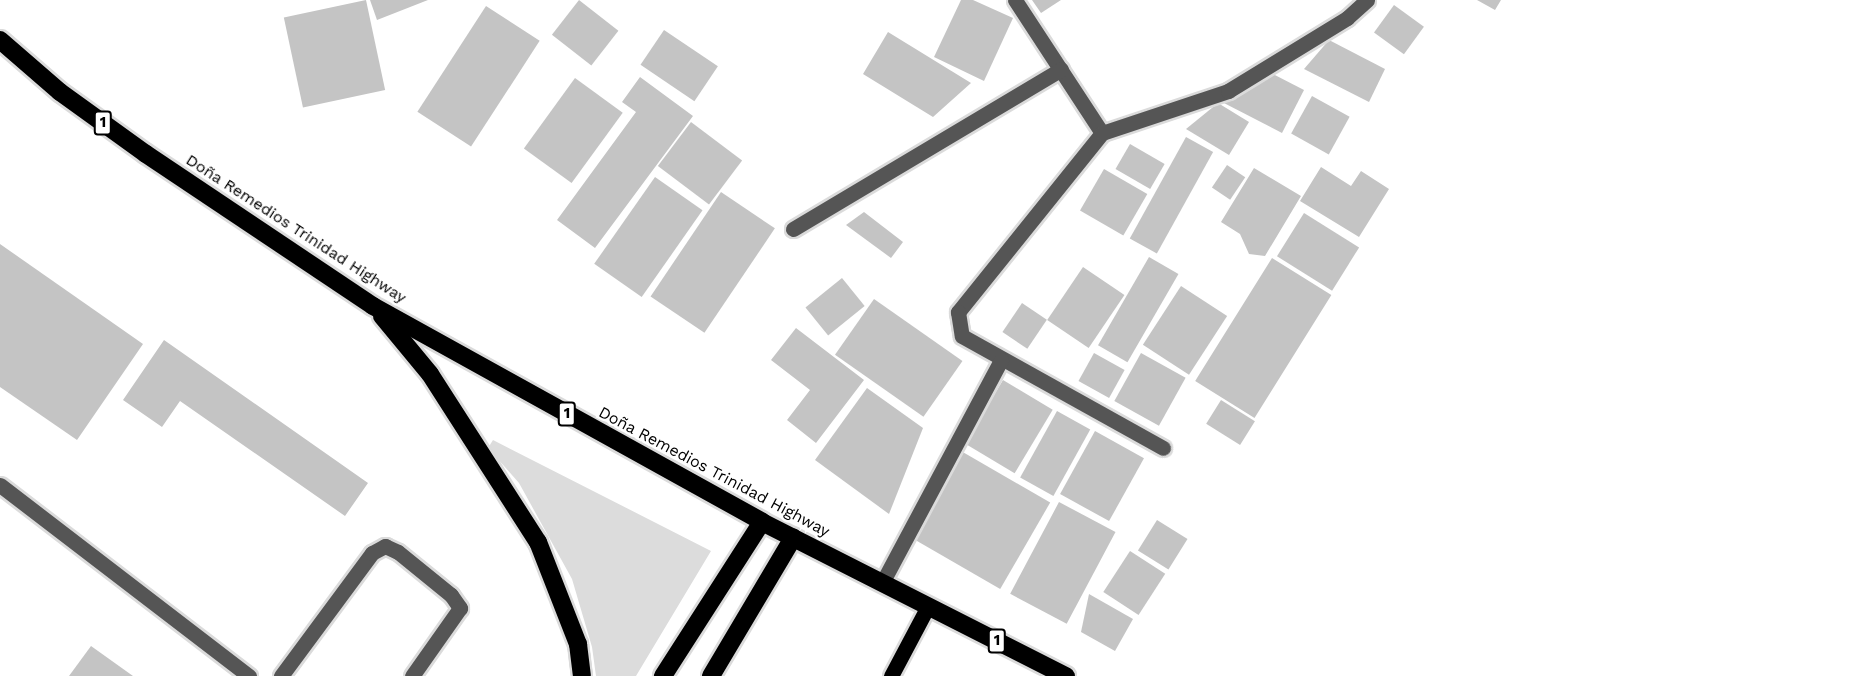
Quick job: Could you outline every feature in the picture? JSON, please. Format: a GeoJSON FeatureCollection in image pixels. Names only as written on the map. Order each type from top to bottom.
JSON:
{"type":"FeatureCollection","features":[{"type":"Feature","properties":{"kind":"highway","name":"Doña Remedios Trinidad Highway"},"geometry":{"type":"LineString","coordinates":[[0,40],[60,92],[373,306],[762,522],[1065,676]]}},
{"type":"Feature","properties":{"kind":"highway"},"geometry":{"type":"LineString","coordinates":[[373,306],[430,374],[538,542],[578,644],[582,676]]}},
{"type":"Feature","properties":{"kind":"highway"},"geometry":{"type":"LineString","coordinates":[[663,676],[762,522]]}},
{"type":"Feature","properties":{"kind":"highway"},"geometry":{"type":"LineString","coordinates":[[711,676],[793,538]]}},
{"type":"Feature","properties":{"kind":"main road"},"geometry":{"type":"LineString","coordinates":[[891,676],[928,606]]}},
{"type":"Feature","properties":{"kind":"street"},"geometry":{"type":"LineString","coordinates":[[1164,448],[1001,360],[962,336],[958,312],[1102,133],[1228,91],[1347,18],[1367,0]]}},
{"type":"Feature","properties":{"kind":"street"},"geometry":{"type":"LineString","coordinates":[[1014,2],[1102,133]]}},
{"type":"Feature","properties":{"kind":"street"},"geometry":{"type":"LineString","coordinates":[[793,229],[1061,69]]}},
{"type":"Feature","properties":{"kind":"street"},"geometry":{"type":"LineString","coordinates":[[882,583],[1001,360]]}},
{"type":"Feature","properties":{"kind":"street"},"geometry":{"type":"LineString","coordinates":[[0,485],[249,676]]}},
{"type":"Feature","properties":{"kind":"street"},"geometry":{"type":"LineString","coordinates":[[281,676],[372,553],[384,546],[398,552],[451,595],[460,608],[412,676]]}},
{"type":"Feature","properties":{"kind":"shaded area"},"geometry":{"type":"Polygon","coordinates":[[[493,440],[711,551],[636,676],[596,676],[592,647],[572,579],[519,483],[488,448],[493,440]]]}},
{"type":"Feature","properties":{"kind":"building"},"geometry":{"type":"Polygon","coordinates":[[[366,0],[385,90],[303,107],[284,17],[366,0]]]}},
{"type":"Feature","properties":{"kind":"building"},"geometry":{"type":"Polygon","coordinates":[[[370,0],[428,0],[377,20],[370,0]]]}},
{"type":"Feature","properties":{"kind":"building"},"geometry":{"type":"Polygon","coordinates":[[[579,0],[618,31],[591,65],[552,35],[579,0]]]}},
{"type":"Feature","properties":{"kind":"building"},"geometry":{"type":"Polygon","coordinates":[[[961,0],[973,0],[1013,18],[984,81],[934,57],[961,0]]]}},
{"type":"Feature","properties":{"kind":"building"},"geometry":{"type":"Polygon","coordinates":[[[1032,0],[1061,0],[1041,13],[1032,0]]]}},
{"type":"Feature","properties":{"kind":"building"},"geometry":{"type":"Polygon","coordinates":[[[1477,0],[1501,0],[1495,10],[1477,0]]]}},
{"type":"Feature","properties":{"kind":"building"},"geometry":{"type":"Polygon","coordinates":[[[1394,5],[1424,27],[1404,54],[1374,33],[1394,5]]]}},
{"type":"Feature","properties":{"kind":"building"},"geometry":{"type":"Polygon","coordinates":[[[486,6],[540,41],[471,147],[417,112],[486,6]]]}},
{"type":"Feature","properties":{"kind":"building"},"geometry":{"type":"Polygon","coordinates":[[[664,30],[718,66],[694,101],[641,65],[664,30]]]}},
{"type":"Feature","properties":{"kind":"building"},"geometry":{"type":"Polygon","coordinates":[[[888,32],[971,83],[933,117],[863,74],[888,32]]]}},
{"type":"Feature","properties":{"kind":"building"},"geometry":{"type":"Polygon","coordinates":[[[1329,40],[1385,69],[1369,102],[1304,69],[1329,40]]]}},
{"type":"Feature","properties":{"kind":"building"},"geometry":{"type":"Polygon","coordinates":[[[1269,72],[1304,90],[1282,133],[1222,102],[1269,72]]]}},
{"type":"Feature","properties":{"kind":"building"},"geometry":{"type":"Polygon","coordinates":[[[640,77],[693,116],[595,248],[557,220],[636,112],[622,102],[640,77]]]}},
{"type":"Feature","properties":{"kind":"building"},"geometry":{"type":"Polygon","coordinates":[[[575,78],[623,113],[572,183],[524,148],[575,78]]]}},
{"type":"Feature","properties":{"kind":"building"},"geometry":{"type":"Polygon","coordinates":[[[1312,96],[1350,117],[1329,154],[1291,134],[1312,96]]]}},
{"type":"Feature","properties":{"kind":"building"},"geometry":{"type":"Polygon","coordinates":[[[1218,103],[1249,122],[1229,155],[1186,129],[1218,103]]]}},
{"type":"Feature","properties":{"kind":"building"},"geometry":{"type":"Polygon","coordinates":[[[691,122],[742,161],[709,204],[658,166],[691,122]]]}},
{"type":"Feature","properties":{"kind":"building"},"geometry":{"type":"Polygon","coordinates":[[[1186,137],[1213,152],[1157,253],[1130,238],[1186,137]]]}},
{"type":"Feature","properties":{"kind":"building"},"geometry":{"type":"Polygon","coordinates":[[[1130,144],[1165,164],[1150,189],[1116,169],[1130,144]]]}},
{"type":"Feature","properties":{"kind":"building"},"geometry":{"type":"Polygon","coordinates":[[[1227,165],[1245,177],[1230,200],[1212,187],[1227,165]]]}},
{"type":"Feature","properties":{"kind":"building"},"geometry":{"type":"Polygon","coordinates":[[[1321,167],[1351,186],[1361,171],[1389,189],[1359,237],[1300,201],[1321,167]]]}},
{"type":"Feature","properties":{"kind":"building"},"geometry":{"type":"Polygon","coordinates":[[[1254,168],[1301,196],[1265,256],[1249,254],[1240,234],[1221,222],[1254,168]]]}},
{"type":"Feature","properties":{"kind":"building"},"geometry":{"type":"Polygon","coordinates":[[[1104,169],[1147,194],[1123,236],[1080,211],[1104,169]]]}},
{"type":"Feature","properties":{"kind":"building"},"geometry":{"type":"Polygon","coordinates":[[[655,177],[703,210],[642,297],[594,264],[655,177]]]}},
{"type":"Feature","properties":{"kind":"building"},"geometry":{"type":"Polygon","coordinates":[[[721,192],[775,228],[704,333],[651,296],[721,192]]]}},
{"type":"Feature","properties":{"kind":"building"},"geometry":{"type":"Polygon","coordinates":[[[864,212],[903,242],[891,258],[846,225],[864,212]]]}},
{"type":"Feature","properties":{"kind":"building"},"geometry":{"type":"Polygon","coordinates":[[[1304,213],[1359,247],[1332,291],[1277,256],[1304,213]]]}},
{"type":"Feature","properties":{"kind":"building"},"geometry":{"type":"Polygon","coordinates":[[[0,244],[143,344],[77,440],[0,387],[0,244]]]}},
{"type":"Feature","properties":{"kind":"building"},"geometry":{"type":"Polygon","coordinates":[[[1149,257],[1178,274],[1127,362],[1098,345],[1149,257]]]}},
{"type":"Feature","properties":{"kind":"building"},"geometry":{"type":"Polygon","coordinates":[[[1272,258],[1331,295],[1255,418],[1195,381],[1272,258]]]}},
{"type":"Feature","properties":{"kind":"building"},"geometry":{"type":"Polygon","coordinates":[[[1083,267],[1124,295],[1089,348],[1047,320],[1083,267]]]}},
{"type":"Feature","properties":{"kind":"building"},"geometry":{"type":"Polygon","coordinates":[[[842,278],[865,306],[828,336],[805,308],[842,278]]]}},
{"type":"Feature","properties":{"kind":"building"},"geometry":{"type":"Polygon","coordinates":[[[1181,286],[1227,316],[1189,375],[1143,345],[1181,286]]]}},
{"type":"Feature","properties":{"kind":"building"},"geometry":{"type":"Polygon","coordinates":[[[874,299],[962,361],[923,417],[835,355],[874,299]]]}},
{"type":"Feature","properties":{"kind":"building"},"geometry":{"type":"Polygon","coordinates":[[[1022,303],[1047,320],[1027,349],[1002,332],[1022,303]]]}},
{"type":"Feature","properties":{"kind":"building"},"geometry":{"type":"Polygon","coordinates":[[[796,328],[864,380],[816,443],[787,420],[810,390],[771,360],[796,328]]]}},
{"type":"Feature","properties":{"kind":"building"},"geometry":{"type":"Polygon","coordinates":[[[164,340],[368,483],[345,516],[180,401],[162,427],[123,400],[164,340]]]}},
{"type":"Feature","properties":{"kind":"building"},"geometry":{"type":"Polygon","coordinates":[[[1094,353],[1125,370],[1109,398],[1078,381],[1094,353]]]}},
{"type":"Feature","properties":{"kind":"building"},"geometry":{"type":"Polygon","coordinates":[[[1141,353],[1186,378],[1159,426],[1114,401],[1141,353]]]}},
{"type":"Feature","properties":{"kind":"building"},"geometry":{"type":"Polygon","coordinates":[[[1003,380],[1053,410],[1015,473],[965,443],[1003,380]]]}},
{"type":"Feature","properties":{"kind":"building"},"geometry":{"type":"Polygon","coordinates":[[[867,388],[923,428],[889,514],[815,460],[867,388]]]}},
{"type":"Feature","properties":{"kind":"building"},"geometry":{"type":"Polygon","coordinates":[[[1221,400],[1255,421],[1240,445],[1206,424],[1221,400]]]}},
{"type":"Feature","properties":{"kind":"building"},"geometry":{"type":"Polygon","coordinates":[[[1057,411],[1090,429],[1053,496],[1020,477],[1057,411]]]}},
{"type":"Feature","properties":{"kind":"building"},"geometry":{"type":"Polygon","coordinates":[[[1095,431],[1144,458],[1109,521],[1060,494],[1095,431]]]}},
{"type":"Feature","properties":{"kind":"building"},"geometry":{"type":"Polygon","coordinates":[[[961,451],[1050,502],[1000,589],[911,538],[961,451]]]}},
{"type":"Feature","properties":{"kind":"building"},"geometry":{"type":"Polygon","coordinates":[[[1059,502],[1116,532],[1067,624],[1010,594],[1059,502]]]}},
{"type":"Feature","properties":{"kind":"building"},"geometry":{"type":"Polygon","coordinates":[[[1157,520],[1188,539],[1168,570],[1138,551],[1157,520]]]}},
{"type":"Feature","properties":{"kind":"building"},"geometry":{"type":"Polygon","coordinates":[[[1130,551],[1165,574],[1139,615],[1103,592],[1130,551]]]}},
{"type":"Feature","properties":{"kind":"building"},"geometry":{"type":"Polygon","coordinates":[[[1089,594],[1133,619],[1115,651],[1081,632],[1089,594]]]}},
{"type":"Feature","properties":{"kind":"building"},"geometry":{"type":"Polygon","coordinates":[[[91,646],[133,676],[69,676],[91,646]]]}}]}
